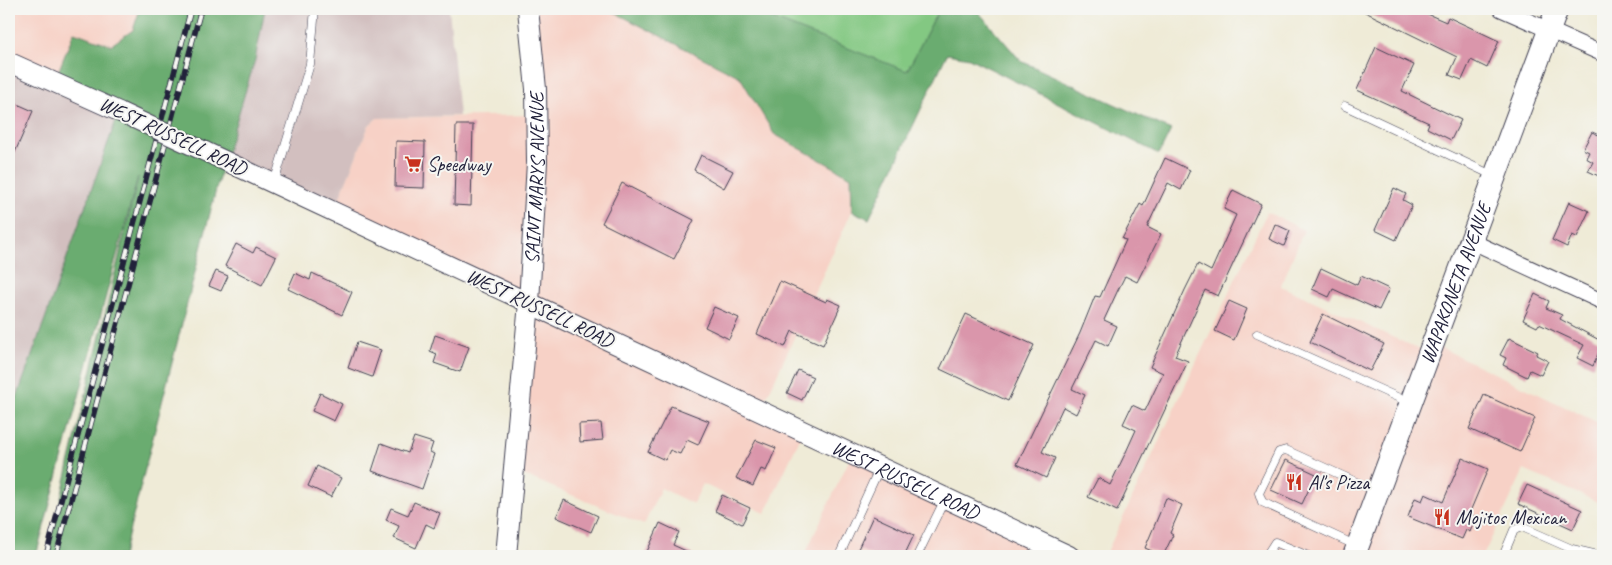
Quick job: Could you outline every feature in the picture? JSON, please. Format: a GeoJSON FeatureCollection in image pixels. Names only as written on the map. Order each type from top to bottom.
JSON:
{"type":"FeatureCollection","features":[{"type":"Feature","properties":{"kind":"main road","name":"SAINT MARYS AVENUE"},"geometry":{"type":"LineString","coordinates":[[506,556],[529,303],[537,139],[536,89],[528,9]]}},
{"type":"Feature","properties":{"kind":"main road","name":"WAPAKONETA AVENUE"},"geometry":{"type":"LineString","coordinates":[[1356,551],[1557,9]]}},
{"type":"Feature","properties":{"kind":"main road","name":"WEST RUSSELL ROAD"},"geometry":{"type":"LineString","coordinates":[[529,303],[1070,556]]}},
{"type":"Feature","properties":{"kind":"street"},"geometry":{"type":"LineString","coordinates":[[1501,9],[1603,54]]}},
{"type":"Feature","properties":{"kind":"street","name":"WEST RUSSELL ROAD"},"geometry":{"type":"LineString","coordinates":[[9,62],[274,183],[529,303]]}},
{"type":"Feature","properties":{"kind":"street"},"geometry":{"type":"LineString","coordinates":[[1471,241],[1603,302]]}},
{"type":"Feature","properties":{"kind":"lane"},"geometry":{"type":"LineString","coordinates":[[274,183],[310,64],[315,9]]}},
{"type":"Feature","properties":{"kind":"lane"},"geometry":{"type":"LineString","coordinates":[[1345,106],[1495,176]]}},
{"type":"Feature","properties":{"kind":"lane"},"geometry":{"type":"LineString","coordinates":[[1257,334],[1411,404]]}},
{"type":"Feature","properties":{"kind":"lane"},"geometry":{"type":"LineString","coordinates":[[1356,551],[1262,502],[1259,493],[1279,452],[1286,450],[1378,491]]}},
{"type":"Feature","properties":{"kind":"lane"},"geometry":{"type":"LineString","coordinates":[[839,556],[880,467]]}},
{"type":"Feature","properties":{"kind":"lane"},"geometry":{"type":"LineString","coordinates":[[918,556],[946,498]]}},
{"type":"Feature","properties":{"kind":"lane"},"geometry":{"type":"LineString","coordinates":[[1507,556],[1504,554],[1514,530],[1522,527],[1572,549],[1602,556]]}},
{"type":"Feature","properties":{"kind":"lane"},"geometry":{"type":"LineString","coordinates":[[1266,556],[1274,542],[1305,556]]}},
{"type":"Feature","properties":{"kind":"shaded area"},"geometry":{"type":"Polygon","coordinates":[[[9,9],[140,9],[133,30],[54,82],[9,62],[9,9]]]}},
{"type":"Feature","properties":{"kind":"shaded area"},"geometry":{"type":"Polygon","coordinates":[[[265,9],[449,9],[459,116],[377,118],[369,125],[334,211],[224,160],[255,60],[265,9]]]}},
{"type":"Feature","properties":{"kind":"shaded area"},"geometry":{"type":"Polygon","coordinates":[[[528,9],[608,9],[740,77],[774,134],[851,177],[852,211],[760,412],[803,432],[765,513],[703,484],[693,504],[661,488],[644,525],[514,471],[529,303],[334,211],[369,125],[377,118],[537,115],[528,9]]]}},
{"type":"Feature","properties":{"kind":"shaded area"},"geometry":{"type":"Polygon","coordinates":[[[9,62],[120,112],[16,400],[9,397],[9,62]]]}},
{"type":"Feature","properties":{"kind":"shaded area"},"geometry":{"type":"Polygon","coordinates":[[[1267,212],[1304,230],[1281,286],[1429,354],[1433,344],[1603,425],[1603,498],[1600,503],[1524,470],[1483,556],[1105,556],[1267,212]]]}},
{"type":"Feature","properties":{"kind":"shaded area"},"geometry":{"type":"Polygon","coordinates":[[[852,454],[1069,556],[804,556],[852,454]]]}},
{"type":"Feature","properties":{"kind":"green space"},"geometry":{"type":"Polygon","coordinates":[[[140,9],[265,9],[255,60],[219,178],[123,556],[47,556],[138,177],[36,556],[9,556],[9,397],[16,400],[119,112],[54,82],[74,32],[111,45],[133,30],[140,9]]]}},
{"type":"Feature","properties":{"kind":"green space"},"geometry":{"type":"Polygon","coordinates":[[[608,9],[747,9],[907,71],[939,9],[976,9],[1021,61],[1171,130],[1159,154],[969,58],[947,54],[869,219],[852,211],[851,177],[774,134],[740,77],[608,9]]]}},
{"type":"Feature","properties":{"kind":"green space"},"geometry":{"type":"Polygon","coordinates":[[[747,9],[939,9],[907,72],[747,9]]]}},
{"type":"Feature","properties":{"kind":"building"},"geometry":{"type":"Polygon","coordinates":[[[1359,9],[1416,9],[1446,22],[1448,17],[1499,41],[1487,68],[1471,60],[1462,80],[1449,75],[1457,57],[1359,9]]]}},
{"type":"Feature","properties":{"kind":"building"},"geometry":{"type":"Polygon","coordinates":[[[1376,47],[1414,65],[1402,91],[1461,120],[1451,140],[1427,128],[1429,123],[1357,90],[1376,47]]]}},
{"type":"Feature","properties":{"kind":"building"},"geometry":{"type":"Polygon","coordinates":[[[15,103],[33,111],[9,166],[9,117],[15,103]]]}},
{"type":"Feature","properties":{"kind":"building"},"geometry":{"type":"Polygon","coordinates":[[[456,125],[473,125],[471,206],[454,205],[456,125]]]}},
{"type":"Feature","properties":{"kind":"building"},"geometry":{"type":"Polygon","coordinates":[[[1592,132],[1603,137],[1603,178],[1588,171],[1593,162],[1586,158],[1589,152],[1583,149],[1592,132]]]}},
{"type":"Feature","properties":{"kind":"building"},"geometry":{"type":"Polygon","coordinates":[[[396,141],[425,142],[424,188],[395,187],[396,141]]]}},
{"type":"Feature","properties":{"kind":"building"},"geometry":{"type":"Polygon","coordinates":[[[701,155],[733,171],[724,188],[694,170],[701,155]]]}},
{"type":"Feature","properties":{"kind":"building"},"geometry":{"type":"Polygon","coordinates":[[[1165,158],[1190,170],[1181,190],[1168,183],[1147,227],[1161,234],[1137,282],[1125,276],[1117,292],[1104,320],[1117,326],[1108,346],[1096,340],[1072,389],[1085,395],[1076,414],[1063,407],[1042,452],[1055,458],[1046,478],[1017,464],[1080,333],[1095,296],[1100,297],[1126,240],[1122,239],[1140,204],[1143,206],[1165,158]]]}},
{"type":"Feature","properties":{"kind":"building"},"geometry":{"type":"Polygon","coordinates":[[[622,183],[694,220],[674,259],[602,223],[622,183]]]}},
{"type":"Feature","properties":{"kind":"building"},"geometry":{"type":"Polygon","coordinates":[[[1394,188],[1406,194],[1403,200],[1412,205],[1396,240],[1375,230],[1394,188]]]}},
{"type":"Feature","properties":{"kind":"building"},"geometry":{"type":"Polygon","coordinates":[[[1233,190],[1261,204],[1218,296],[1205,290],[1175,356],[1188,361],[1117,511],[1088,497],[1098,478],[1110,485],[1126,452],[1136,430],[1123,424],[1132,405],[1145,411],[1163,373],[1150,367],[1198,264],[1211,271],[1236,215],[1224,209],[1233,190]]]}},
{"type":"Feature","properties":{"kind":"building"},"geometry":{"type":"Polygon","coordinates":[[[1569,202],[1589,211],[1577,237],[1572,235],[1567,247],[1552,240],[1569,202]]]}},
{"type":"Feature","properties":{"kind":"building"},"geometry":{"type":"Polygon","coordinates":[[[1275,224],[1290,231],[1284,246],[1269,239],[1275,224]]]}},
{"type":"Feature","properties":{"kind":"building"},"geometry":{"type":"Polygon","coordinates":[[[236,244],[253,253],[256,247],[276,257],[262,285],[225,266],[236,244]]]}},
{"type":"Feature","properties":{"kind":"building"},"geometry":{"type":"Polygon","coordinates":[[[1321,268],[1357,285],[1361,276],[1389,289],[1379,310],[1333,289],[1329,297],[1312,289],[1321,268]]]}},
{"type":"Feature","properties":{"kind":"building"},"geometry":{"type":"Polygon","coordinates":[[[216,271],[228,276],[221,291],[209,286],[216,271]]]}},
{"type":"Feature","properties":{"kind":"building"},"geometry":{"type":"Polygon","coordinates":[[[295,273],[310,280],[312,273],[352,292],[342,315],[288,289],[295,273]]]}},
{"type":"Feature","properties":{"kind":"building"},"geometry":{"type":"Polygon","coordinates":[[[780,281],[826,302],[827,299],[841,305],[823,345],[792,331],[785,347],[757,334],[780,281]]]}},
{"type":"Feature","properties":{"kind":"building"},"geometry":{"type":"Polygon","coordinates":[[[1535,294],[1549,301],[1546,308],[1562,315],[1560,319],[1603,342],[1593,366],[1577,358],[1584,345],[1539,324],[1537,327],[1523,320],[1535,294]]]}},
{"type":"Feature","properties":{"kind":"building"},"geometry":{"type":"Polygon","coordinates":[[[1229,301],[1247,309],[1234,340],[1215,331],[1229,301]]]}},
{"type":"Feature","properties":{"kind":"building"},"geometry":{"type":"Polygon","coordinates":[[[714,307],[739,318],[729,339],[705,327],[714,307]]]}},
{"type":"Feature","properties":{"kind":"building"},"geometry":{"type":"Polygon","coordinates":[[[966,314],[1034,345],[1008,401],[940,369],[966,314]]]}},
{"type":"Feature","properties":{"kind":"building"},"geometry":{"type":"Polygon","coordinates":[[[1323,314],[1384,344],[1370,371],[1310,342],[1323,314]]]}},
{"type":"Feature","properties":{"kind":"building"},"geometry":{"type":"Polygon","coordinates":[[[435,335],[469,347],[460,372],[434,363],[437,354],[430,351],[435,335]]]}},
{"type":"Feature","properties":{"kind":"building"},"geometry":{"type":"Polygon","coordinates":[[[1509,338],[1538,352],[1536,355],[1548,361],[1541,375],[1530,370],[1527,377],[1503,365],[1506,358],[1500,355],[1509,338]]]}},
{"type":"Feature","properties":{"kind":"building"},"geometry":{"type":"Polygon","coordinates":[[[357,342],[381,350],[372,377],[348,368],[357,342]]]}},
{"type":"Feature","properties":{"kind":"building"},"geometry":{"type":"Polygon","coordinates":[[[798,370],[813,377],[802,400],[787,393],[798,370]]]}},
{"type":"Feature","properties":{"kind":"building"},"geometry":{"type":"Polygon","coordinates":[[[320,393],[342,404],[334,421],[312,411],[320,393]]]}},
{"type":"Feature","properties":{"kind":"building"},"geometry":{"type":"Polygon","coordinates":[[[1484,395],[1535,418],[1520,452],[1469,429],[1484,395]]]}},
{"type":"Feature","properties":{"kind":"building"},"geometry":{"type":"Polygon","coordinates":[[[671,406],[709,421],[698,445],[687,440],[680,454],[670,450],[665,460],[648,452],[671,406]]]}},
{"type":"Feature","properties":{"kind":"building"},"geometry":{"type":"Polygon","coordinates":[[[601,423],[603,440],[580,442],[579,424],[601,423]]]}},
{"type":"Feature","properties":{"kind":"building"},"geometry":{"type":"Polygon","coordinates":[[[414,437],[433,443],[430,452],[434,454],[422,489],[372,471],[381,443],[408,453],[414,437]]]}},
{"type":"Feature","properties":{"kind":"building"},"geometry":{"type":"Polygon","coordinates":[[[756,440],[776,448],[766,471],[761,469],[753,486],[736,478],[756,440]]]}},
{"type":"Feature","properties":{"kind":"building"},"geometry":{"type":"Polygon","coordinates":[[[1462,458],[1488,469],[1469,514],[1476,517],[1470,532],[1466,530],[1462,539],[1408,517],[1415,498],[1422,501],[1425,494],[1443,502],[1462,458]]]}},
{"type":"Feature","properties":{"kind":"building","name":"Al's Pizza"},"geometry":{"type":"Polygon","coordinates":[[[1286,460],[1316,474],[1302,504],[1271,490],[1286,460]]]}},
{"type":"Feature","properties":{"kind":"building"},"geometry":{"type":"Polygon","coordinates":[[[317,466],[341,478],[331,497],[308,486],[317,466]]]}},
{"type":"Feature","properties":{"kind":"building"},"geometry":{"type":"Polygon","coordinates":[[[1527,485],[1582,510],[1573,529],[1518,504],[1527,485]]]}},
{"type":"Feature","properties":{"kind":"building"},"geometry":{"type":"Polygon","coordinates":[[[722,495],[750,508],[742,524],[715,511],[722,495]]]}},
{"type":"Feature","properties":{"kind":"building"},"geometry":{"type":"Polygon","coordinates":[[[1166,498],[1182,505],[1170,533],[1173,535],[1163,556],[1145,548],[1166,498]]]}},
{"type":"Feature","properties":{"kind":"building"},"geometry":{"type":"Polygon","coordinates":[[[564,500],[598,516],[591,532],[556,517],[564,500]]]}},
{"type":"Feature","properties":{"kind":"building"},"geometry":{"type":"Polygon","coordinates":[[[414,502],[440,513],[434,528],[426,524],[416,548],[394,538],[399,526],[386,520],[391,508],[408,515],[414,502]]]}},
{"type":"Feature","properties":{"kind":"building"},"geometry":{"type":"Polygon","coordinates":[[[873,516],[914,535],[904,556],[873,556],[858,549],[873,516]]]}},
{"type":"Feature","properties":{"kind":"building"},"geometry":{"type":"Polygon","coordinates":[[[660,523],[679,532],[673,545],[697,556],[645,556],[660,523]]]}},
{"type":"Feature","properties":{"kind":"railway"},"geometry":{"type":"LineString","coordinates":[[46,556],[191,9]]}},
{"type":"Feature","properties":{"kind":"railway"},"geometry":{"type":"LineString","coordinates":[[56,556],[201,9]]}},
{"type":"Feature","properties":{"kind":"place","name":"Speedway"},"geometry":{"type":"Point","coordinates":[413,164]}},
{"type":"Feature","properties":{"kind":"place","name":"Al's Pizza"},"geometry":{"type":"Point","coordinates":[1294,482]}},
{"type":"Feature","properties":{"kind":"place","name":"Mojitos Mexican"},"geometry":{"type":"Point","coordinates":[1442,517]}}]}
